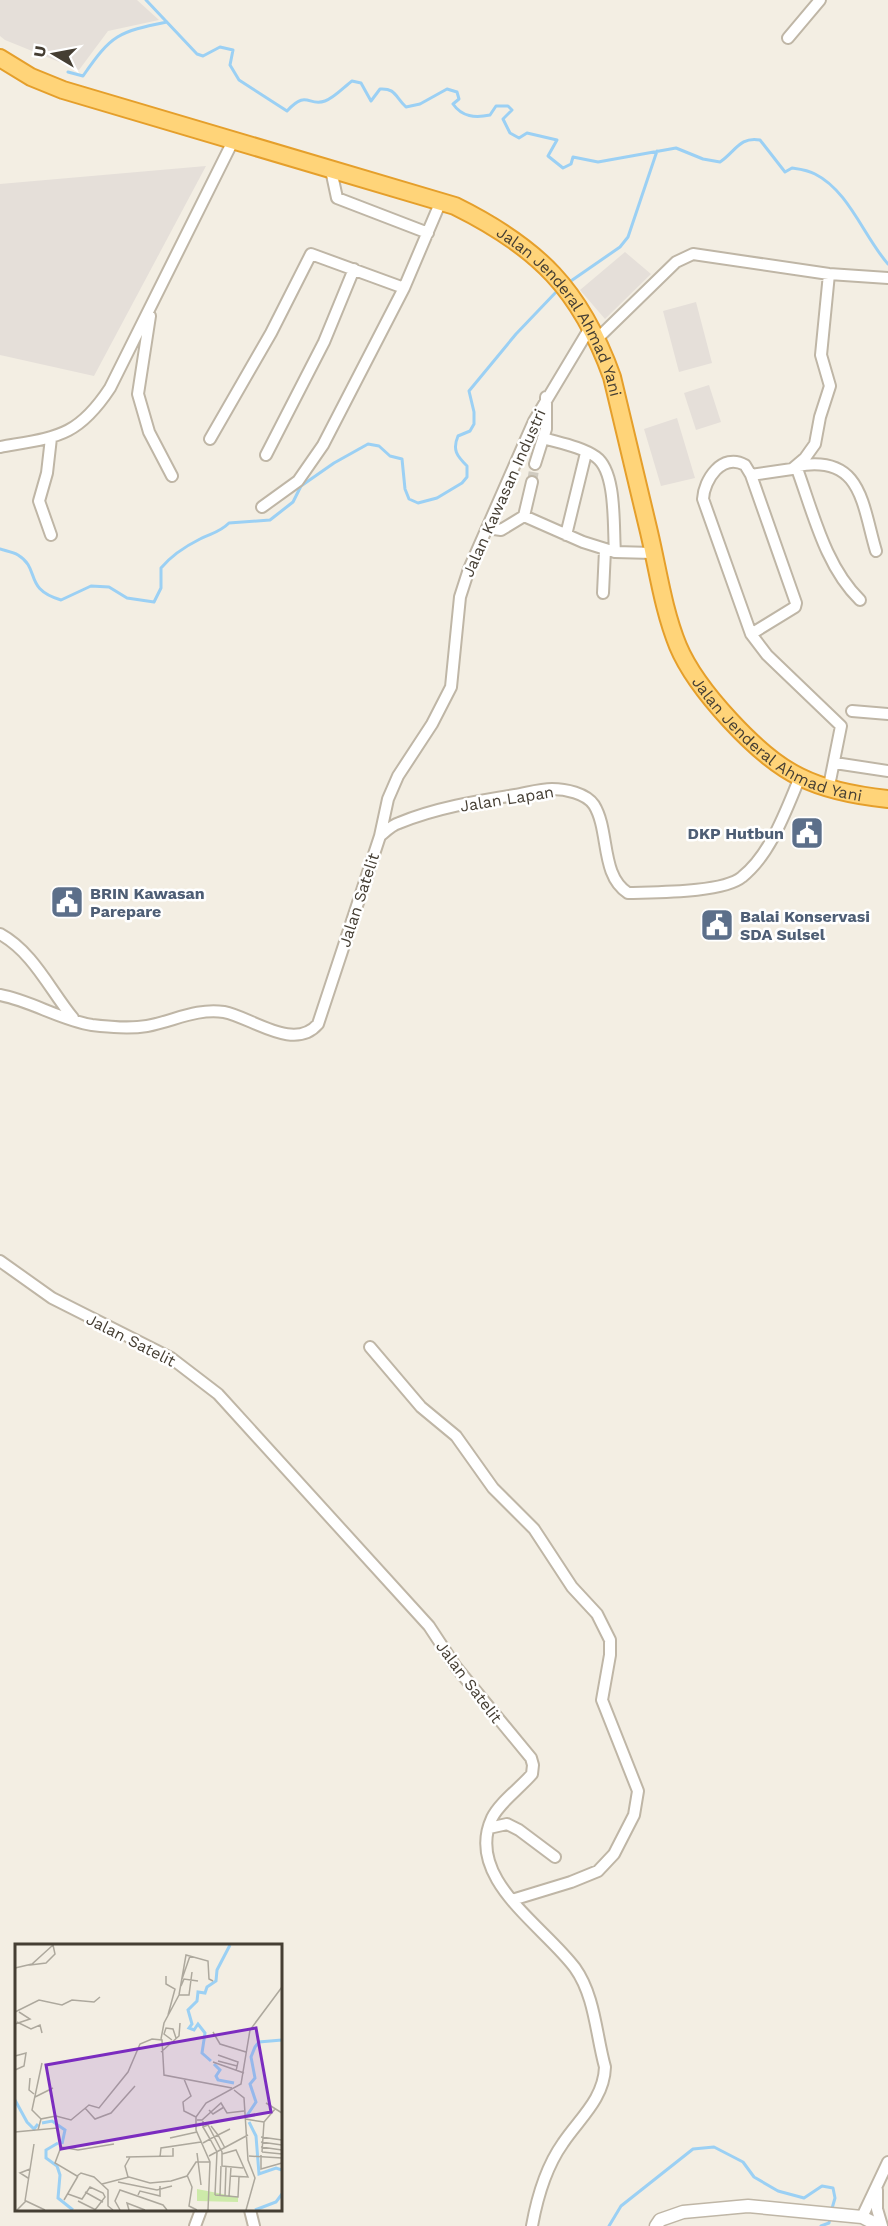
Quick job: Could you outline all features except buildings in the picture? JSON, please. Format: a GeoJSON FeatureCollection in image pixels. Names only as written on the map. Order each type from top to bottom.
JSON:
{"type":"FeatureCollection","features":[{"type":"Feature","properties":{"kind":"highway","name":"Jalan Jenderal Ahmad Yani"},"geometry":{"type":"LineString","coordinates":[[0,58],[31,77],[63,90],[441,201],[491,224],[539,260],[565,287],[594,332],[612,377],[665,608],[679,648],[703,689],[725,715],[776,762],[800,777],[888,799]]}},
{"type":"Feature","properties":{"kind":"street"},"geometry":{"type":"LineString","coordinates":[[788,38],[820,0]]}},
{"type":"Feature","properties":{"kind":"street"},"geometry":{"type":"LineString","coordinates":[[0,447],[51,438],[71,430],[98,407],[110,388],[233,141]]}},
{"type":"Feature","properties":{"kind":"street"},"geometry":{"type":"LineString","coordinates":[[331,170],[337,198],[428,233]]}},
{"type":"Feature","properties":{"kind":"street"},"geometry":{"type":"LineString","coordinates":[[262,507],[298,481],[323,445],[404,288],[441,201]]}},
{"type":"Feature","properties":{"kind":"street"},"geometry":{"type":"LineString","coordinates":[[210,439],[271,333],[311,254],[404,288]]}},
{"type":"Feature","properties":{"kind":"street","name":"Jalan Kawasan Industri"},"geometry":{"type":"LineString","coordinates":[[380,836],[388,799],[398,776],[432,724],[451,687],[460,597],[487,528],[546,397],[594,332],[685,256],[710,256],[829,274]]}},
{"type":"Feature","properties":{"kind":"street"},"geometry":{"type":"LineString","coordinates":[[267,456],[324,342],[354,269]]}},
{"type":"Feature","properties":{"kind":"street"},"geometry":{"type":"LineString","coordinates":[[796,466],[816,444],[820,417],[829,395],[830,386],[821,355],[829,274],[888,278]]}},
{"type":"Feature","properties":{"kind":"street"},"geometry":{"type":"LineString","coordinates":[[150,309],[138,394],[149,432],[172,476]]}},
{"type":"Feature","properties":{"kind":"street"},"geometry":{"type":"LineString","coordinates":[[536,464],[547,420],[546,397]]}},
{"type":"Feature","properties":{"kind":"street"},"geometry":{"type":"LineString","coordinates":[[51,438],[47,473],[39,501],[51,535]]}},
{"type":"Feature","properties":{"kind":"street"},"geometry":{"type":"LineString","coordinates":[[543,438],[586,453],[601,462],[609,479],[610,551],[603,593]]}},
{"type":"Feature","properties":{"kind":"street"},"geometry":{"type":"LineString","coordinates":[[566,535],[586,453]]}},
{"type":"Feature","properties":{"kind":"street"},"geometry":{"type":"LineString","coordinates":[[751,634],[795,607],[796,603],[751,475],[745,465],[738,462],[719,466],[705,483],[703,499],[751,634],[767,655],[797,686],[839,722],[841,736],[829,786]]}},
{"type":"Feature","properties":{"kind":"street"},"geometry":{"type":"LineString","coordinates":[[751,475],[773,473],[811,463],[841,470],[850,476],[863,506],[876,551]]}},
{"type":"Feature","properties":{"kind":"street"},"geometry":{"type":"LineString","coordinates":[[796,466],[835,568],[845,586],[860,600]]}},
{"type":"Feature","properties":{"kind":"street"},"geometry":{"type":"LineString","coordinates":[[487,528],[501,530],[524,516],[532,482]]}},
{"type":"Feature","properties":{"kind":"street"},"geometry":{"type":"LineString","coordinates":[[524,516],[610,551],[653,553]]}},
{"type":"Feature","properties":{"kind":"street"},"geometry":{"type":"LineString","coordinates":[[852,711],[888,714]]}},
{"type":"Feature","properties":{"kind":"street"},"geometry":{"type":"LineString","coordinates":[[835,763],[888,771]]}},
{"type":"Feature","properties":{"kind":"street","name":"Jalan Lapan"},"geometry":{"type":"LineString","coordinates":[[380,836],[396,824],[419,815],[479,801],[552,789],[574,792],[593,803],[613,877],[619,887],[628,893],[715,887],[741,878],[773,838],[800,777]]}},
{"type":"Feature","properties":{"kind":"street","name":"Jalan Satelit"},"geometry":{"type":"LineString","coordinates":[[0,996],[88,1024],[115,1028],[146,1026],[191,1013],[213,1011],[237,1015],[287,1034],[312,1030],[318,1024],[380,836]]}},
{"type":"Feature","properties":{"kind":"street"},"geometry":{"type":"LineString","coordinates":[[0,934],[12,941],[29,957],[73,1019]]}},
{"type":"Feature","properties":{"kind":"street","name":"Jalan Satelit"},"geometry":{"type":"LineString","coordinates":[[0,1261],[52,1298],[171,1358],[218,1394],[429,1626],[456,1667],[531,1758],[532,1774],[493,1816],[489,1828]]}},
{"type":"Feature","properties":{"kind":"street"},"geometry":{"type":"LineString","coordinates":[[370,1347],[421,1407],[456,1436],[493,1488],[534,1529],[572,1587],[597,1614],[610,1640],[610,1655],[602,1700],[638,1791],[634,1815],[614,1854],[598,1871],[512,1900]]}},
{"type":"Feature","properties":{"kind":"street"},"geometry":{"type":"LineString","coordinates":[[532,2226],[539,2194],[551,2166],[562,2144],[596,2100],[604,2080],[604,2067],[584,1983],[558,1948],[512,1900],[485,1852],[489,1828],[507,1824],[519,1830],[555,1857]]}},
{"type":"Feature","properties":{"kind":"street"},"geometry":{"type":"LineString","coordinates":[[862,2217],[888,2162]]}},
{"type":"Feature","properties":{"kind":"street"},"geometry":{"type":"LineString","coordinates":[[877,2187],[877,2209],[881,2226]]}},
{"type":"Feature","properties":{"kind":"street"},"geometry":{"type":"LineString","coordinates":[[656,2226],[660,2220],[683,2212],[748,2206],[837,2217],[862,2217],[881,2226]]}},
{"type":"Feature","properties":{"kind":"street"},"geometry":{"type":"LineString","coordinates":[[195,2226],[201,2211]]}},
{"type":"Feature","properties":{"kind":"street"},"geometry":{"type":"LineString","coordinates":[[250,2211],[254,2226]]}},
{"type":"Feature","properties":{"kind":"shaded area"},"geometry":{"type":"Polygon","coordinates":[[[0,0],[137,0],[159,20],[108,31],[79,70],[0,36],[0,0]]]}},
{"type":"Feature","properties":{"kind":"shaded area"},"geometry":{"type":"Polygon","coordinates":[[[206,166],[94,376],[0,355],[0,184],[206,166]]]}},
{"type":"Feature","properties":{"kind":"shaded area"},"geometry":{"type":"Polygon","coordinates":[[[625,252],[651,274],[605,319],[580,290],[625,252]]]}},
{"type":"Feature","properties":{"kind":"shaded area"},"geometry":{"type":"Polygon","coordinates":[[[696,302],[712,363],[679,372],[663,311],[696,302]]]}},
{"type":"Feature","properties":{"kind":"shaded area"},"geometry":{"type":"Polygon","coordinates":[[[709,385],[721,422],[696,430],[684,393],[709,385]]]}},
{"type":"Feature","properties":{"kind":"shaded area"},"geometry":{"type":"Polygon","coordinates":[[[677,418],[695,478],[661,486],[644,429],[677,418]]]}},
{"type":"Feature","properties":{"kind":"waterway"},"geometry":{"type":"LineString","coordinates":[[146,0],[197,54],[203,56],[220,47],[233,50],[230,65],[239,80],[287,111],[299,101],[328,100],[352,81],[361,83],[371,101],[380,89],[385,89],[392,92],[406,107],[420,104],[447,89],[457,92],[459,99],[453,104],[460,112],[469,115],[490,115],[496,106],[508,106],[512,110],[503,119],[510,133],[519,138],[527,133],[557,140],[548,156],[563,168],[571,164],[573,157],[598,162],[676,148],[703,159],[720,162],[747,140],[760,140],[785,172],[792,168],[815,174],[837,191],[888,264]]}},
{"type":"Feature","properties":{"kind":"waterway"},"geometry":{"type":"LineString","coordinates":[[68,72],[83,76],[101,51],[118,37],[127,32],[167,22]]}},
{"type":"Feature","properties":{"kind":"waterway"},"geometry":{"type":"LineString","coordinates":[[568,283],[620,247],[628,237],[657,151]]}},
{"type":"Feature","properties":{"kind":"waterway"},"geometry":{"type":"LineString","coordinates":[[0,549],[16,554],[25,561],[41,590],[61,600],[91,586],[109,587],[127,598],[154,602],[161,588],[161,568],[169,559],[229,523],[270,520],[293,502],[301,486],[334,463],[368,444],[379,446],[390,456],[402,459],[405,489],[409,499],[418,503],[437,498],[462,483],[467,477],[467,466],[458,456],[455,445],[458,436],[470,431],[474,424],[469,391],[516,334],[558,290]]}},
{"type":"Feature","properties":{"kind":"waterway"},"geometry":{"type":"LineString","coordinates":[[609,2226],[621,2206],[693,2149],[714,2147],[743,2162],[754,2177],[778,2191],[804,2198],[822,2186],[833,2188],[835,2198],[831,2212]]}},
{"type":"Feature","properties":{"kind":"waterway"},"geometry":{"type":"LineString","coordinates":[[821,2226],[829,2223],[830,2218]]}},
{"type":"Feature","properties":{"kind":"tunnel"},"geometry":{"type":"LineString","coordinates":[[532,482],[535,464]]}},
{"type":"Feature","properties":{"kind":"place","name":"DKP Hutbun"},"geometry":{"type":"Point","coordinates":[807,833]}},
{"type":"Feature","properties":{"kind":"place","name":"BRIN Kawasan Parepare"},"geometry":{"type":"Point","coordinates":[67,902]}},
{"type":"Feature","properties":{"kind":"place","name":"Balai Konservasi SDA Sulsel"},"geometry":{"type":"Point","coordinates":[717,925]}}]}
